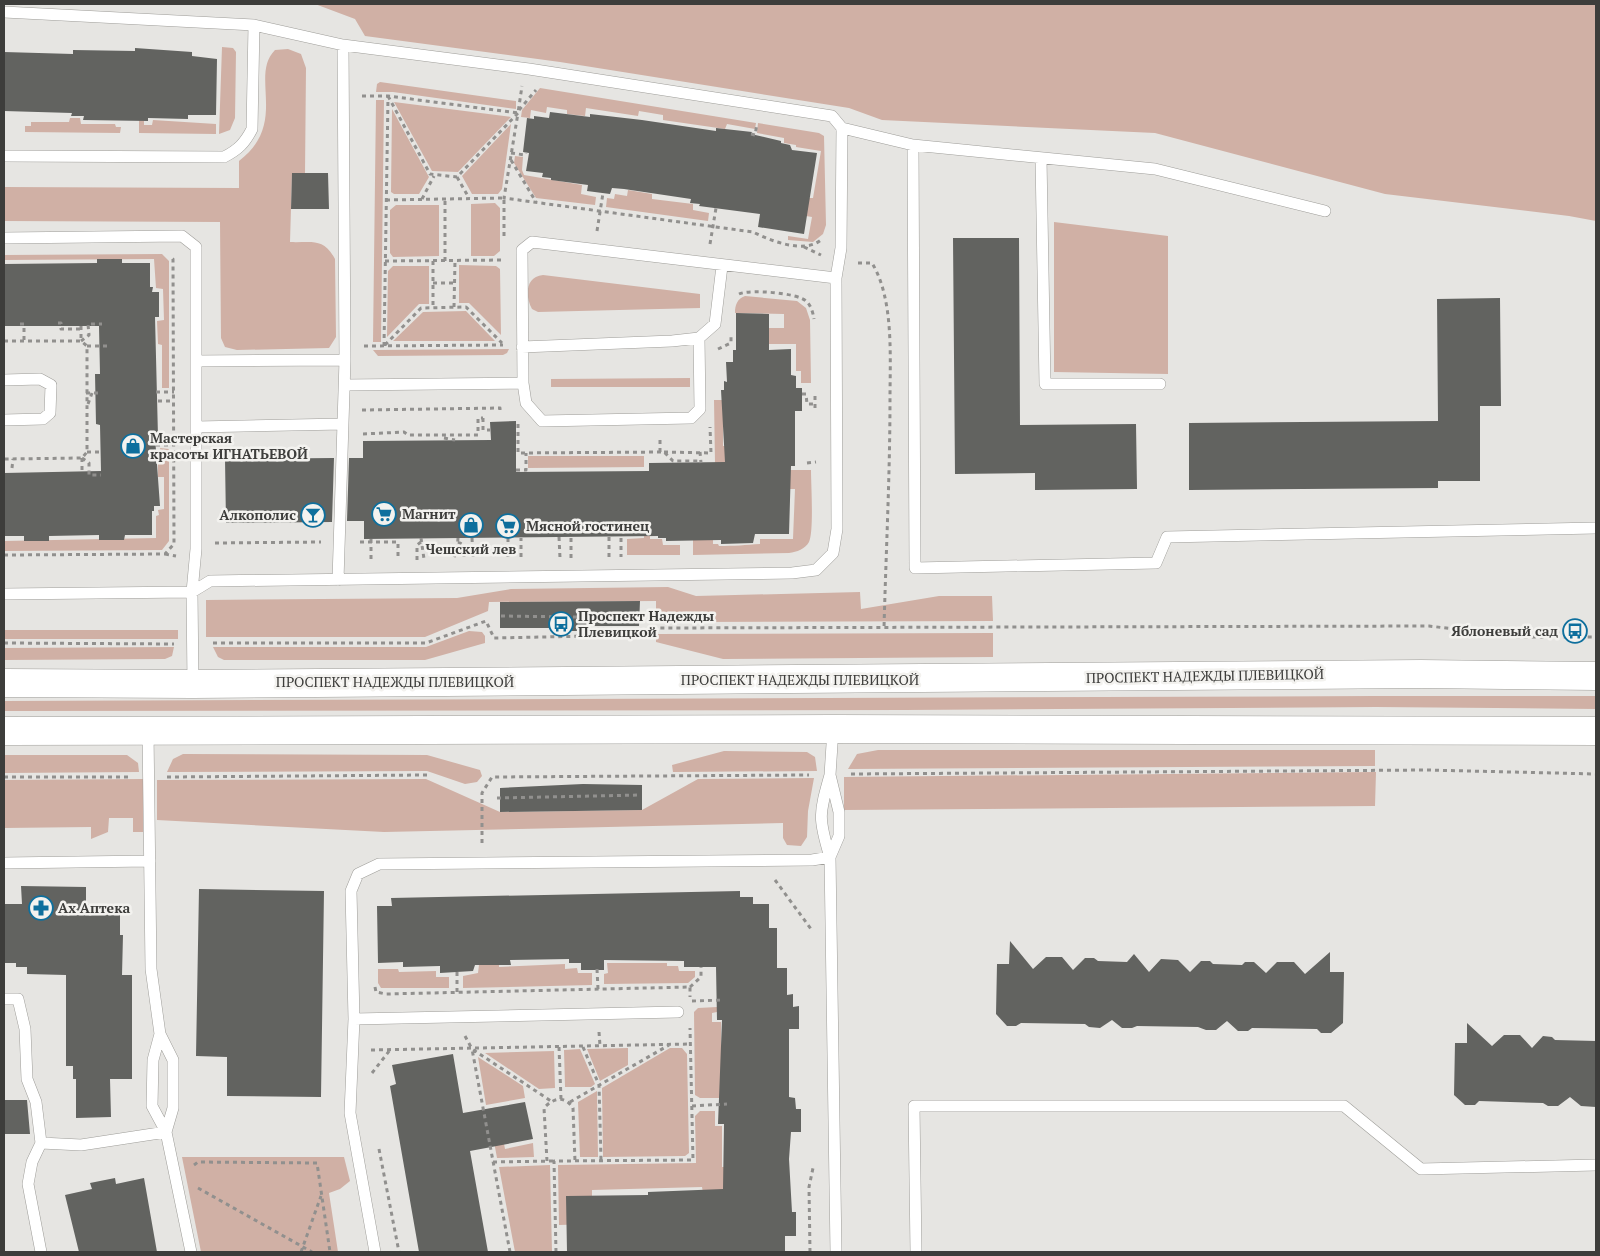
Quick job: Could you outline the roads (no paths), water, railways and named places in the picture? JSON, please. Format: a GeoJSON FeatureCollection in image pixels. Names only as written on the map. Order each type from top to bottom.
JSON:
{"type":"FeatureCollection","features":[{"type":"Feature","properties":{"kind":"main road","name":"ПРОСПЕКТ НАДЕЖДЫ ПЛЕВИЦКОЙ"},"geometry":{"type":"LineString","coordinates":[[4,683],[193,684],[1421,674],[1596,676]]}},
{"type":"Feature","properties":{"kind":"main road"},"geometry":{"type":"LineString","coordinates":[[4,731],[833,728],[1596,731]]}},
{"type":"Feature","properties":{"kind":"lane"},"geometry":{"type":"LineString","coordinates":[[4,12],[254,25],[343,45],[529,69],[832,116],[842,128],[913,145],[1155,169],[1325,211]]}},
{"type":"Feature","properties":{"kind":"lane"},"geometry":{"type":"LineString","coordinates":[[4,156],[224,157],[237,150],[245,142],[252,129],[254,25]]}},
{"type":"Feature","properties":{"kind":"lane"},"geometry":{"type":"LineString","coordinates":[[338,580],[345,385],[343,45]]}},
{"type":"Feature","properties":{"kind":"lane"},"geometry":{"type":"LineString","coordinates":[[4,594],[192,592],[210,581],[792,573],[816,570],[833,553],[837,529],[836,278],[841,248],[842,128]]}},
{"type":"Feature","properties":{"kind":"lane"},"geometry":{"type":"LineString","coordinates":[[913,145],[915,568],[1156,563],[1167,537],[1596,528]]}},
{"type":"Feature","properties":{"kind":"lane"},"geometry":{"type":"LineString","coordinates":[[1041,158],[1045,384],[1160,384]]}},
{"type":"Feature","properties":{"kind":"lane"},"geometry":{"type":"LineString","coordinates":[[4,238],[182,236],[196,247],[196,549],[192,592],[193,684]]}},
{"type":"Feature","properties":{"kind":"lane"},"geometry":{"type":"LineString","coordinates":[[699,338],[700,409],[691,418],[542,421],[526,403],[523,383],[522,250],[532,242],[836,278]]}},
{"type":"Feature","properties":{"kind":"lane"},"geometry":{"type":"LineString","coordinates":[[522,347],[672,341],[699,338],[715,324],[722,266]]}},
{"type":"Feature","properties":{"kind":"lane"},"geometry":{"type":"LineString","coordinates":[[196,361],[345,360]]}},
{"type":"Feature","properties":{"kind":"lane"},"geometry":{"type":"LineString","coordinates":[[4,380],[40,379],[50,385],[50,413],[43,419],[4,420]]}},
{"type":"Feature","properties":{"kind":"lane"},"geometry":{"type":"LineString","coordinates":[[345,385],[523,383]]}},
{"type":"Feature","properties":{"kind":"lane"},"geometry":{"type":"LineString","coordinates":[[196,427],[344,424]]}},
{"type":"Feature","properties":{"kind":"lane"},"geometry":{"type":"LineString","coordinates":[[833,728],[830,775],[820,808],[820,825],[830,858],[836,1252]]}},
{"type":"Feature","properties":{"kind":"lane"},"geometry":{"type":"LineString","coordinates":[[148,731],[151,969],[160,1034],[174,1060],[173,1108],[166,1132]]}},
{"type":"Feature","properties":{"kind":"lane"},"geometry":{"type":"LineString","coordinates":[[830,775],[840,812],[840,836],[830,858]]}},
{"type":"Feature","properties":{"kind":"lane"},"geometry":{"type":"LineString","coordinates":[[375,1252],[350,1113],[354,1019],[351,891],[358,874],[380,864],[812,860],[830,858]]}},
{"type":"Feature","properties":{"kind":"lane"},"geometry":{"type":"LineString","coordinates":[[4,863],[150,862]]}},
{"type":"Feature","properties":{"kind":"lane"},"geometry":{"type":"LineString","coordinates":[[4,999],[18,998],[25,1029],[27,1079],[36,1102],[40,1143],[32,1162],[28,1184],[41,1252]]}},
{"type":"Feature","properties":{"kind":"lane"},"geometry":{"type":"LineString","coordinates":[[354,1019],[684,1011]]}},
{"type":"Feature","properties":{"kind":"lane"},"geometry":{"type":"LineString","coordinates":[[160,1034],[152,1060],[152,1106],[166,1132],[191,1252]]}},
{"type":"Feature","properties":{"kind":"lane"},"geometry":{"type":"LineString","coordinates":[[916,1252],[914,1106],[1344,1106],[1422,1169],[1596,1165]]}},
{"type":"Feature","properties":{"kind":"lane"},"geometry":{"type":"LineString","coordinates":[[40,1143],[81,1145],[166,1132]]}},
{"type":"Feature","properties":{"kind":"place","name":"Мастерская красоты ИГНАТЬЕВОЙ"},"geometry":{"type":"Point","coordinates":[133,446]}},
{"type":"Feature","properties":{"kind":"place","name":"Магнит"},"geometry":{"type":"Point","coordinates":[384,514]}},
{"type":"Feature","properties":{"kind":"place","name":"Алкополис"},"geometry":{"type":"Point","coordinates":[313,515]}},
{"type":"Feature","properties":{"kind":"place","name":"Чешский лев"},"geometry":{"type":"Point","coordinates":[471,525]}},
{"type":"Feature","properties":{"kind":"place","name":"Мясной гостинец"},"geometry":{"type":"Point","coordinates":[508,526]}},
{"type":"Feature","properties":{"kind":"place","name":"Проспект Надежды Плевицкой"},"geometry":{"type":"Point","coordinates":[561,624]}},
{"type":"Feature","properties":{"kind":"place","name":"Яблоневый сад"},"geometry":{"type":"Point","coordinates":[1575,631]}},
{"type":"Feature","properties":{"kind":"place","name":"Ах Аптека"},"geometry":{"type":"Point","coordinates":[41,908]}}]}
